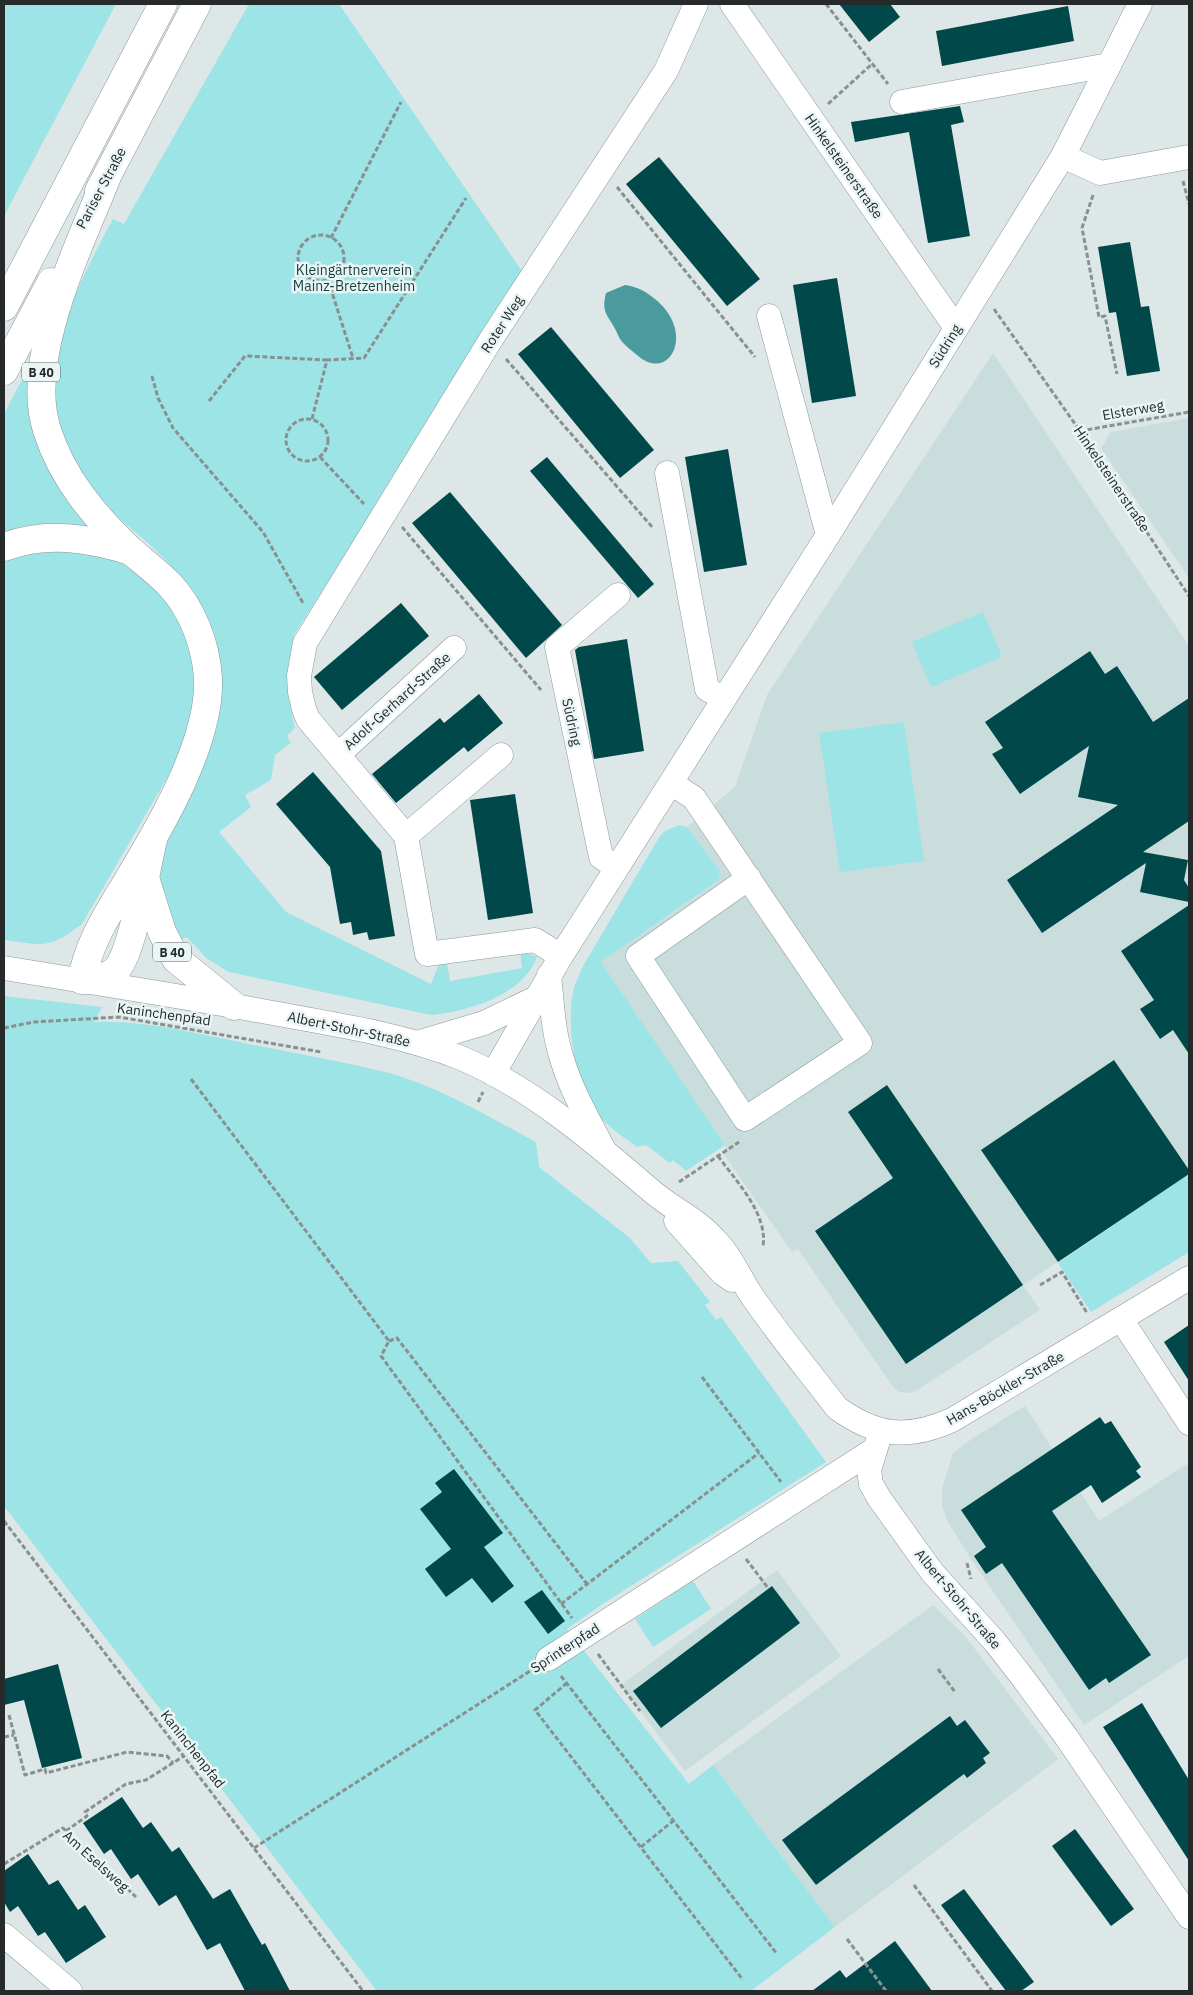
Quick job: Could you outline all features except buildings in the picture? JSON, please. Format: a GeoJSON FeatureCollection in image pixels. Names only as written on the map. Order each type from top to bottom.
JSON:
{"type":"FeatureCollection","features":[{"type":"Feature","properties":{"kind":"highway"},"geometry":{"type":"LineString","coordinates":[[4,307],[162,4]]}},
{"type":"Feature","properties":{"kind":"highway","name":"Pariser Straße"},"geometry":{"type":"LineString","coordinates":[[4,371],[197,4]]}},
{"type":"Feature","properties":{"kind":"highway","name":"B 40"},"geometry":{"type":"LineString","coordinates":[[108,174],[54,312],[41,371],[42,401],[46,428],[73,485],[97,516],[132,552],[171,586],[182,601],[201,640],[208,679],[200,732],[153,840],[96,935],[85,962],[82,980],[99,979],[107,976],[115,971],[122,962],[128,945],[153,840]]}},
{"type":"Feature","properties":{"kind":"highway","name":"B 40"},"geometry":{"type":"LineString","coordinates":[[4,547],[25,539],[64,536],[99,541],[132,552]]}},
{"type":"Feature","properties":{"kind":"highway","name":"B 40"},"geometry":{"type":"LineString","coordinates":[[144,876],[160,925],[176,959],[234,1006]]}},
{"type":"Feature","properties":{"kind":"street","name":"Roter Weg"},"geometry":{"type":"LineString","coordinates":[[306,643],[490,341],[666,71],[696,4]]}},
{"type":"Feature","properties":{"kind":"street","name":"Hinkelsteinerstraße"},"geometry":{"type":"LineString","coordinates":[[732,4],[956,328]]}},
{"type":"Feature","properties":{"kind":"street","name":"Südring"},"geometry":{"type":"LineString","coordinates":[[493,1074],[534,998],[828,535],[1063,156],[1140,4]]}},
{"type":"Feature","properties":{"kind":"street"},"geometry":{"type":"LineString","coordinates":[[902,102],[1109,65]]}},
{"type":"Feature","properties":{"kind":"street"},"geometry":{"type":"LineString","coordinates":[[1063,156],[1100,172],[1189,157]]}},
{"type":"Feature","properties":{"kind":"street"},"geometry":{"type":"LineString","coordinates":[[769,316],[828,535]]}},
{"type":"Feature","properties":{"kind":"street"},"geometry":{"type":"LineString","coordinates":[[666,472],[707,689],[724,699]]}},
{"type":"Feature","properties":{"kind":"street","name":"Südring"},"geometry":{"type":"LineString","coordinates":[[616,867],[601,857],[557,647],[618,595]]}},
{"type":"Feature","properties":{"kind":"street","name":"Adolf-Gerhard-Straße"},"geometry":{"type":"LineString","coordinates":[[306,643],[300,676],[300,692],[304,709],[308,719],[406,836],[427,954],[535,940],[555,965]]}},
{"type":"Feature","properties":{"kind":"street","name":"Adolf-Gerhard-Straße"},"geometry":{"type":"LineString","coordinates":[[339,754],[454,648]]}},
{"type":"Feature","properties":{"kind":"street"},"geometry":{"type":"LineString","coordinates":[[406,836],[501,754]]}},
{"type":"Feature","properties":{"kind":"street"},"geometry":{"type":"LineString","coordinates":[[671,783],[694,798],[749,878],[860,1043],[745,1119],[638,956],[749,878]]}},
{"type":"Feature","properties":{"kind":"street"},"geometry":{"type":"LineString","coordinates":[[555,965],[556,1036],[561,1058],[571,1085],[604,1150]]}},
{"type":"Feature","properties":{"kind":"street","name":"Albert-Stohr-Straße"},"geometry":{"type":"LineString","coordinates":[[4,968],[234,1006],[346,1027],[417,1043],[462,1059],[493,1074],[548,1109],[604,1150],[652,1192],[722,1274],[750,1292],[837,1408],[878,1440],[869,1470],[871,1484],[879,1498],[932,1572],[995,1642],[1078,1755],[1189,1917]]}},
{"type":"Feature","properties":{"kind":"street"},"geometry":{"type":"LineString","coordinates":[[417,1043],[484,1023],[534,998]]}},
{"type":"Feature","properties":{"kind":"street","name":"Hans-Böckler-Straße"},"geometry":{"type":"LineString","coordinates":[[878,1440],[916,1433],[952,1420],[1189,1278]]}},
{"type":"Feature","properties":{"kind":"street"},"geometry":{"type":"LineString","coordinates":[[1121,1319],[1189,1423]]}},
{"type":"Feature","properties":{"kind":"street","name":"Sprinterpfad"},"geometry":{"type":"LineString","coordinates":[[548,1659],[795,1500],[878,1440]]}},
{"type":"Feature","properties":{"kind":"street"},"geometry":{"type":"LineString","coordinates":[[4,1935],[70,1991]]}},
{"type":"Feature","properties":{"kind":"path"},"geometry":{"type":"LineString","coordinates":[[826,4],[902,102]]}},
{"type":"Feature","properties":{"kind":"path"},"geometry":{"type":"LineString","coordinates":[[811,119],[872,64]]}},
{"type":"Feature","properties":{"kind":"path"},"geometry":{"type":"LineString","coordinates":[[331,238],[401,102]]}},
{"type":"Feature","properties":{"kind":"path"},"geometry":{"type":"LineString","coordinates":[[603,169],[756,358]]}},
{"type":"Feature","properties":{"kind":"path"},"geometry":{"type":"LineString","coordinates":[[1100,172],[1082,228],[1099,317],[1105,316],[1116,374]]}},
{"type":"Feature","properties":{"kind":"path"},"geometry":{"type":"LineString","coordinates":[[209,401],[244,356],[327,360],[364,358],[466,198]]}},
{"type":"Feature","properties":{"kind":"path"},"geometry":{"type":"LineString","coordinates":[[317,236],[331,238],[337,242],[344,256],[340,270],[328,280],[321,281],[307,276],[302,271],[298,257],[300,249],[310,238],[317,236]]}},
{"type":"Feature","properties":{"kind":"path"},"geometry":{"type":"LineString","coordinates":[[328,280],[353,358]]}},
{"type":"Feature","properties":{"kind":"path","name":"Hinkelsteinerstraße"},"geometry":{"type":"LineString","coordinates":[[980,290],[1080,431],[1189,596]]}},
{"type":"Feature","properties":{"kind":"path"},"geometry":{"type":"LineString","coordinates":[[490,341],[657,532]]}},
{"type":"Feature","properties":{"kind":"path"},"geometry":{"type":"LineString","coordinates":[[312,419],[327,360]]}},
{"type":"Feature","properties":{"kind":"path"},"geometry":{"type":"LineString","coordinates":[[152,376],[158,398],[173,428],[242,505],[263,532],[305,606],[320,619]]}},
{"type":"Feature","properties":{"kind":"path","name":"Elsterweg"},"geometry":{"type":"LineString","coordinates":[[1080,431],[1189,412]]}},
{"type":"Feature","properties":{"kind":"path"},"geometry":{"type":"LineString","coordinates":[[303,419],[312,419],[323,426],[328,438],[328,446],[320,457],[307,461],[300,460],[294,456],[287,445],[288,432],[291,426],[303,419]]}},
{"type":"Feature","properties":{"kind":"path"},"geometry":{"type":"LineString","coordinates":[[320,457],[383,516],[572,723]]}},
{"type":"Feature","properties":{"kind":"path","name":"Kaninchenpfad"},"geometry":{"type":"LineString","coordinates":[[4,1028],[34,1022],[120,1017],[321,1052]]}},
{"type":"Feature","properties":{"kind":"path"},"geometry":{"type":"LineString","coordinates":[[191,1079],[389,1341]]}},
{"type":"Feature","properties":{"kind":"path"},"geometry":{"type":"LineString","coordinates":[[718,1156],[762,1223],[763,1246]]}},
{"type":"Feature","properties":{"kind":"path"},"geometry":{"type":"LineString","coordinates":[[1040,1285],[1062,1272],[1090,1318]]}},
{"type":"Feature","properties":{"kind":"path"},"geometry":{"type":"LineString","coordinates":[[587,1584],[396,1338],[389,1341],[381,1356],[640,1711]]}},
{"type":"Feature","properties":{"kind":"path"},"geometry":{"type":"LineString","coordinates":[[702,1377],[795,1500]]}},
{"type":"Feature","properties":{"kind":"path"},"geometry":{"type":"LineString","coordinates":[[561,1604],[759,1453]]}},
{"type":"Feature","properties":{"kind":"path","name":"Kaninchenpfad"},"geometry":{"type":"LineString","coordinates":[[4,1522],[363,1991]]}},
{"type":"Feature","properties":{"kind":"path"},"geometry":{"type":"LineString","coordinates":[[733,1541],[768,1588]]}},
{"type":"Feature","properties":{"kind":"path"},"geometry":{"type":"LineString","coordinates":[[548,1659],[777,1954]]}},
{"type":"Feature","properties":{"kind":"path","name":"Sprinterpfad"},"geometry":{"type":"LineString","coordinates":[[254,1848],[548,1659]]}},
{"type":"Feature","properties":{"kind":"path"},"geometry":{"type":"LineString","coordinates":[[938,1668],[955,1692]]}},
{"type":"Feature","properties":{"kind":"path"},"geometry":{"type":"LineString","coordinates":[[567,1683],[535,1710],[743,1980]]}},
{"type":"Feature","properties":{"kind":"path"},"geometry":{"type":"LineString","coordinates":[[9,1715],[25,1775],[45,1770],[46,1773],[127,1752],[167,1756],[173,1763]]}},
{"type":"Feature","properties":{"kind":"path"},"geometry":{"type":"LineString","coordinates":[[4,1737],[14,1735]]}},
{"type":"Feature","properties":{"kind":"path"},"geometry":{"type":"LineString","coordinates":[[66,1831],[87,1816],[85,1812],[126,1784],[146,1780],[184,1756]]}},
{"type":"Feature","properties":{"kind":"path"},"geometry":{"type":"LineString","coordinates":[[641,1847],[673,1821]]}},
{"type":"Feature","properties":{"kind":"path","name":"Am Eselsweg"},"geometry":{"type":"LineString","coordinates":[[4,1864],[63,1828],[136,1897]]}},
{"type":"Feature","properties":{"kind":"path"},"geometry":{"type":"LineString","coordinates":[[914,1885],[992,1991]]}},
{"type":"Feature","properties":{"kind":"path"},"geometry":{"type":"LineString","coordinates":[[847,1939],[886,1991]]}},
{"type":"Feature","properties":{"kind":"shaded area"},"geometry":{"type":"Polygon","coordinates":[[[625,285],[638,288],[648,294],[668,312],[674,326],[676,339],[674,351],[668,359],[659,363],[649,362],[637,355],[619,338],[607,316],[604,306],[606,293],[625,285]]]}},
{"type":"Feature","properties":{"kind":"shaded area"},"geometry":{"type":"Polygon","coordinates":[[[993,353],[1189,646],[1189,1174],[1023,1285],[1040,1310],[916,1391],[908,1393],[899,1392],[893,1387],[798,1249],[792,1252],[725,1156],[725,1145],[601,962],[716,883],[720,871],[687,827],[735,787],[767,695],[993,353]]]}},
{"type":"Feature","properties":{"kind":"shaded area"},"geometry":{"type":"Polygon","coordinates":[[[1189,418],[1189,578],[1101,448],[1111,432],[1189,418]]]}},
{"type":"Feature","properties":{"kind":"shaded area"},"geometry":{"type":"Polygon","coordinates":[[[1025,1406],[1099,1521],[1187,1464],[1189,1467],[1189,1656],[1084,1725],[969,1556],[948,1522],[942,1506],[942,1489],[953,1453],[973,1438],[1025,1406]]]}},
{"type":"Feature","properties":{"kind":"shaded area"},"geometry":{"type":"Polygon","coordinates":[[[777,1570],[841,1656],[685,1771],[621,1685],[777,1570]]]}},
{"type":"Feature","properties":{"kind":"shaded area"},"geometry":{"type":"Polygon","coordinates":[[[933,1605],[965,1636],[1058,1759],[835,1927],[713,1765],[933,1605]]]}},
{"type":"Feature","properties":{"kind":"green space"},"geometry":{"type":"Polygon","coordinates":[[[4,4],[116,4],[4,216],[4,4]]]}},
{"type":"Feature","properties":{"kind":"green space","name":"Kleingärtnerverein Mainz-Bretzenheim"},"geometry":{"type":"Polygon","coordinates":[[[249,4],[339,4],[524,274],[294,635],[289,681],[290,705],[295,728],[287,736],[291,743],[275,755],[271,780],[245,795],[251,807],[219,832],[286,912],[431,984],[439,964],[447,963],[450,981],[522,968],[520,951],[537,957],[530,970],[520,982],[493,999],[461,1010],[431,1015],[229,972],[206,958],[187,937],[178,941],[161,893],[159,879],[160,863],[163,848],[175,819],[204,763],[217,723],[220,695],[218,652],[206,615],[197,598],[185,582],[158,552],[103,503],[78,474],[66,452],[54,391],[55,357],[63,328],[82,280],[113,219],[124,224],[249,4]]]}},
{"type":"Feature","properties":{"kind":"green space"},"geometry":{"type":"Polygon","coordinates":[[[34,357],[92,521],[88,528],[45,524],[24,526],[4,533],[4,414],[34,357]]]}},
{"type":"Feature","properties":{"kind":"green space"},"geometry":{"type":"Polygon","coordinates":[[[23,550],[96,552],[133,569],[161,594],[177,618],[187,642],[194,672],[193,708],[186,736],[174,766],[82,924],[61,938],[45,944],[4,940],[4,556],[23,550]]]}},
{"type":"Feature","properties":{"kind":"green space"},"geometry":{"type":"Polygon","coordinates":[[[983,612],[1002,657],[931,687],[912,642],[983,612]]]}},
{"type":"Feature","properties":{"kind":"green space"},"geometry":{"type":"Polygon","coordinates":[[[904,722],[924,861],[840,872],[819,733],[904,722]]]}},
{"type":"Feature","properties":{"kind":"green space"},"geometry":{"type":"Polygon","coordinates":[[[679,825],[687,827],[720,871],[719,880],[601,962],[725,1145],[686,1171],[673,1160],[670,1163],[646,1145],[637,1147],[598,1115],[583,1088],[578,1072],[574,1054],[571,1019],[574,988],[583,966],[660,836],[665,831],[679,825]]]}},
{"type":"Feature","properties":{"kind":"green space"},"geometry":{"type":"Polygon","coordinates":[[[4,996],[102,1007],[94,1022],[132,1023],[188,1031],[389,1073],[427,1086],[464,1103],[536,1142],[539,1167],[630,1238],[651,1263],[678,1261],[710,1302],[705,1305],[716,1320],[721,1317],[826,1462],[601,1605],[567,1629],[689,1784],[713,1765],[835,1927],[751,1991],[377,1991],[4,1506],[4,996]]]}},
{"type":"Feature","properties":{"kind":"green space"},"geometry":{"type":"Polygon","coordinates":[[[1189,1174],[1189,1252],[1091,1312],[1058,1263],[1189,1174]]]}},
{"type":"Feature","properties":{"kind":"green space"},"geometry":{"type":"Polygon","coordinates":[[[693,1581],[711,1609],[653,1647],[635,1619],[693,1581]]]}}]}
